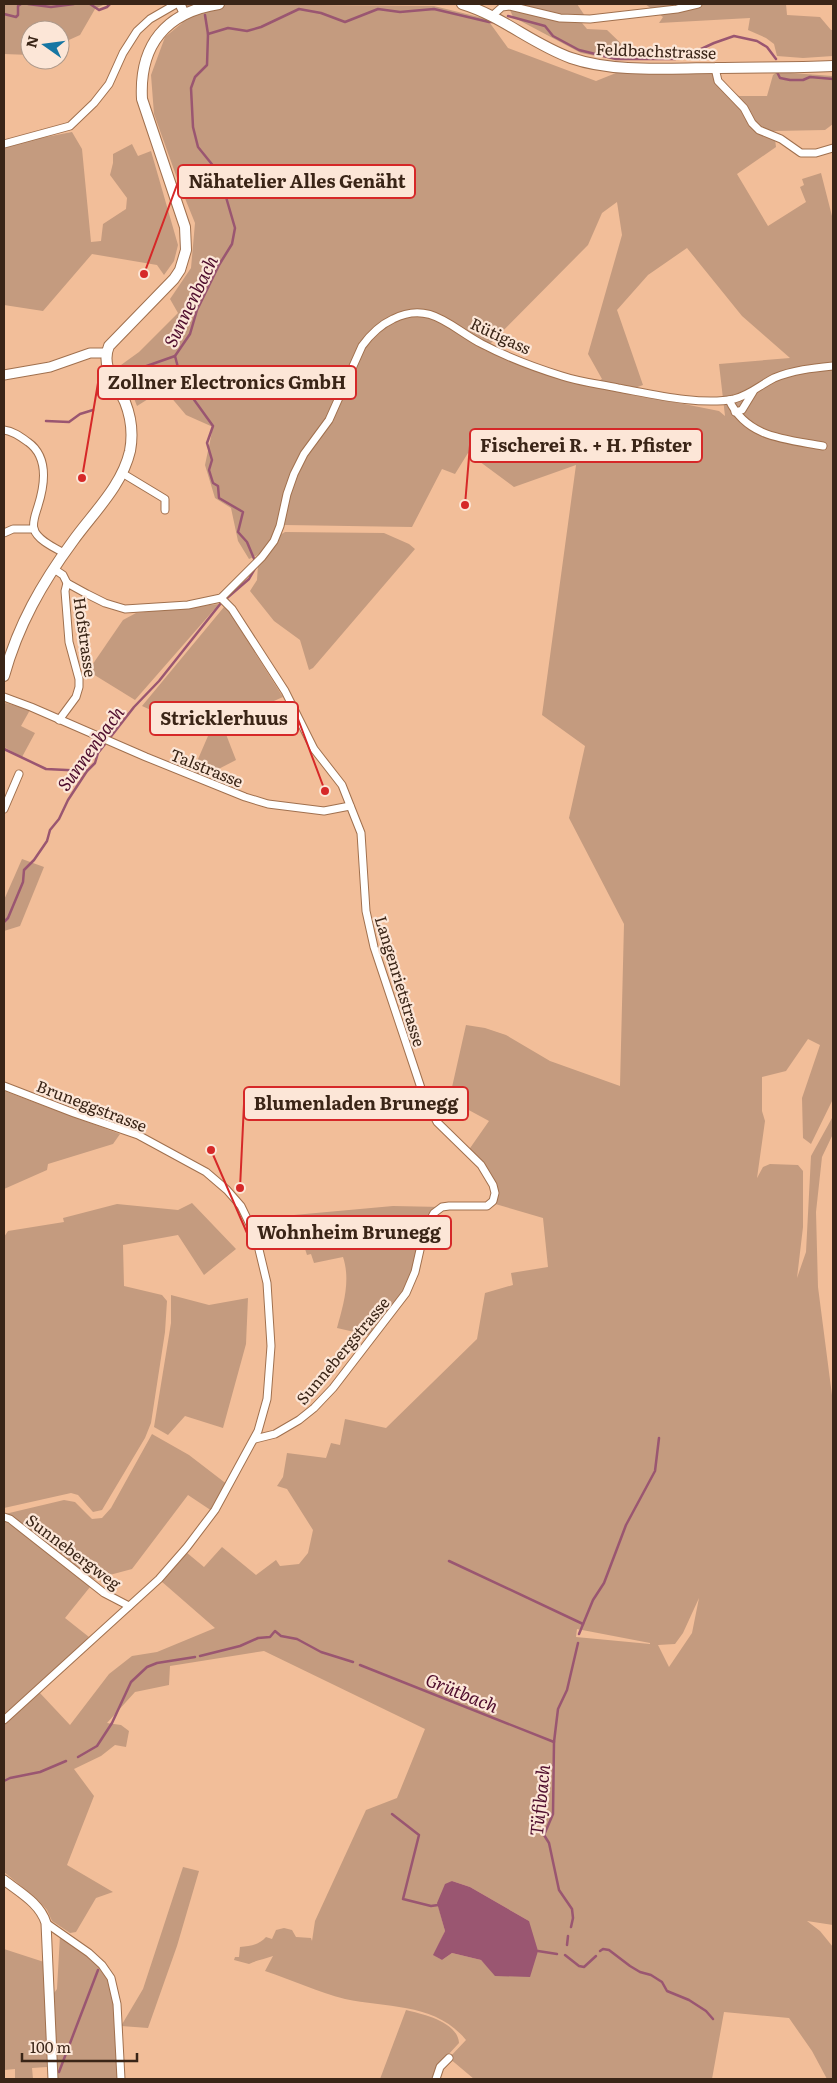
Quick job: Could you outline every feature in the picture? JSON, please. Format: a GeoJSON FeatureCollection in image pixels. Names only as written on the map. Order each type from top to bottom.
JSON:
{"type":"FeatureCollection","features":[{"type":"Feature","properties":{"kind":"main road"},"geometry":{"type":"LineString","coordinates":[[4,676],[19,628],[64,553],[122,473],[129,454],[131,429],[124,402],[107,366],[106,353],[111,343],[174,279],[180,270],[186,250],[187,237],[183,216],[145,113],[141,86],[146,55],[180,7],[195,9],[219,4]]}},
{"type":"Feature","properties":{"kind":"main road","name":"Feldbachstrasse"},"geometry":{"type":"LineString","coordinates":[[462,4],[493,15],[552,50],[589,63],[624,67],[833,66]]}},
{"type":"Feature","properties":{"kind":"street"},"geometry":{"type":"LineString","coordinates":[[493,15],[502,7],[510,6],[560,18],[590,19],[677,9],[698,4]]}},
{"type":"Feature","properties":{"kind":"street"},"geometry":{"type":"LineString","coordinates":[[4,144],[70,126],[94,103],[109,84],[123,53],[137,31],[150,19],[180,7]]}},
{"type":"Feature","properties":{"kind":"street"},"geometry":{"type":"LineString","coordinates":[[715,68],[718,81],[744,108],[757,129],[781,139],[801,153],[816,153],[833,148]]}},
{"type":"Feature","properties":{"kind":"street","name":"Rütigass"},"geometry":{"type":"LineString","coordinates":[[221,598],[266,552],[280,526],[288,488],[298,465],[328,420],[362,346],[382,325],[407,314],[420,312],[435,316],[486,346],[568,378],[666,397],[696,400],[729,400],[753,392],[768,381],[785,374],[833,366]]}},
{"type":"Feature","properties":{"kind":"street"},"geometry":{"type":"LineString","coordinates":[[4,376],[50,367],[90,353],[106,353]]}},
{"type":"Feature","properties":{"kind":"street"},"geometry":{"type":"LineString","coordinates":[[735,412],[742,410],[753,392]]}},
{"type":"Feature","properties":{"kind":"street"},"geometry":{"type":"LineString","coordinates":[[729,400],[735,412],[763,434],[823,446]]}},
{"type":"Feature","properties":{"kind":"street"},"geometry":{"type":"LineString","coordinates":[[4,430],[18,435],[28,442],[36,448],[41,457],[43,484],[34,518],[34,529],[39,537],[64,553]]}},
{"type":"Feature","properties":{"kind":"street"},"geometry":{"type":"LineString","coordinates":[[122,473],[165,498],[165,510]]}},
{"type":"Feature","properties":{"kind":"street"},"geometry":{"type":"LineString","coordinates":[[4,534],[13,529],[34,529]]}},
{"type":"Feature","properties":{"kind":"street"},"geometry":{"type":"LineString","coordinates":[[54,569],[63,575],[67,583],[105,603],[125,609],[188,605],[221,598]]}},
{"type":"Feature","properties":{"kind":"street","name":"Hofstrasse"},"geometry":{"type":"LineString","coordinates":[[59,720],[76,697],[79,679],[70,642],[65,591],[67,583]]}},
{"type":"Feature","properties":{"kind":"street","name":"Langenrietstrasse"},"geometry":{"type":"LineString","coordinates":[[221,598],[232,609],[285,691],[314,749],[339,780],[361,833],[365,903],[370,934],[424,1097],[437,1122],[474,1157],[487,1174],[494,1190],[495,1196],[492,1203],[485,1206],[442,1207]]}},
{"type":"Feature","properties":{"kind":"street","name":"Talstrasse"},"geometry":{"type":"LineString","coordinates":[[4,697],[228,792],[254,800],[326,811],[350,806]]}},
{"type":"Feature","properties":{"kind":"street"},"geometry":{"type":"LineString","coordinates":[[4,809],[19,774]]}},
{"type":"Feature","properties":{"kind":"street","name":"Bruneggstrasse"},"geometry":{"type":"LineString","coordinates":[[4,1086],[138,1135],[206,1172],[222,1184],[237,1200],[256,1237],[267,1283],[271,1324],[268,1389],[255,1439]]}},
{"type":"Feature","properties":{"kind":"street","name":"Sunnebergstrasse"},"geometry":{"type":"LineString","coordinates":[[255,1439],[275,1434],[299,1420],[328,1394],[406,1293],[415,1272],[426,1225],[434,1212],[442,1207]]}},
{"type":"Feature","properties":{"kind":"street"},"geometry":{"type":"LineString","coordinates":[[4,1720],[163,1575],[194,1538],[224,1497],[246,1452],[255,1439]]}},
{"type":"Feature","properties":{"kind":"street","name":"Sunnebergweg"},"geometry":{"type":"LineString","coordinates":[[4,1517],[10,1519],[107,1596],[129,1606]]}},
{"type":"Feature","properties":{"kind":"street"},"geometry":{"type":"LineString","coordinates":[[4,1880],[36,1905],[46,1923],[53,2079]]}},
{"type":"Feature","properties":{"kind":"street"},"geometry":{"type":"LineString","coordinates":[[46,1923],[89,1953],[111,1978],[117,2004],[121,2079]]}},
{"type":"Feature","properties":{"kind":"street"},"geometry":{"type":"LineString","coordinates":[[436,2079],[440,2068],[449,2058]]}},
{"type":"Feature","properties":{"kind":"shaded area"},"geometry":{"type":"Polygon","coordinates":[[[4,4],[105,4],[95,9],[80,35],[70,40],[70,20],[20,20],[20,55],[4,54],[4,4]]]}},
{"type":"Feature","properties":{"kind":"shaded area"},"geometry":{"type":"Polygon","coordinates":[[[184,4],[434,6],[487,19],[508,48],[596,81],[616,73],[709,71],[739,96],[767,96],[773,75],[777,72],[833,76],[833,124],[825,130],[774,131],[776,147],[737,174],[768,226],[806,202],[800,187],[804,185],[802,179],[821,173],[833,220],[833,1099],[811,1144],[803,1138],[802,1098],[820,1045],[808,1039],[786,1071],[762,1077],[762,1111],[765,1121],[757,1178],[763,1167],[770,1164],[798,1165],[803,1171],[803,1227],[797,1278],[806,1252],[811,1156],[832,1118],[833,1134],[822,1157],[816,1212],[818,1287],[833,1403],[833,1925],[807,1921],[820,1931],[833,1947],[833,2079],[827,2079],[812,2051],[789,2018],[724,2012],[712,2079],[474,2079],[449,2058],[466,2040],[454,2028],[440,2019],[410,2009],[345,1999],[265,1971],[273,1956],[249,1964],[234,1960],[235,1957],[239,1957],[240,1947],[251,1946],[266,1937],[272,1939],[276,1930],[284,1928],[292,1930],[296,1937],[311,1938],[312,1941],[315,1921],[366,1810],[397,1798],[425,1729],[264,1651],[170,1666],[169,1685],[135,1692],[107,1723],[121,1725],[129,1731],[126,1747],[115,1745],[101,1756],[74,1769],[94,1796],[67,1865],[113,1892],[96,1898],[76,1932],[70,1933],[52,1921],[47,1910],[38,1900],[4,1872],[4,1724],[39,1692],[70,1725],[109,1674],[132,1656],[157,1652],[215,1628],[161,1581],[186,1552],[204,1567],[222,1547],[256,1575],[276,1560],[280,1566],[299,1564],[308,1553],[313,1530],[287,1489],[277,1486],[283,1477],[287,1453],[326,1458],[331,1443],[340,1445],[345,1419],[386,1428],[477,1339],[485,1293],[513,1285],[511,1273],[548,1267],[543,1218],[492,1203],[495,1191],[468,1151],[489,1121],[465,1108],[448,1105],[466,1025],[485,1028],[506,1035],[550,1061],[620,1086],[624,924],[569,818],[585,746],[542,715],[576,465],[514,487],[468,453],[455,474],[442,469],[412,527],[285,525],[284,521],[291,485],[283,514],[270,542],[261,552],[249,559],[238,541],[231,508],[215,498],[205,465],[213,427],[186,415],[164,389],[137,406],[121,365],[139,352],[178,313],[170,299],[191,268],[195,223],[154,114],[151,75],[165,37],[182,23],[184,4]],[[617,202],[602,213],[588,245],[484,350],[567,381],[588,386],[602,379],[588,354],[622,235],[617,202]],[[687,248],[648,275],[617,310],[643,385],[624,392],[719,411],[725,416],[719,364],[790,358],[742,316],[687,248]],[[360,341],[323,425],[305,448],[293,480],[306,455],[330,422],[366,344],[360,341]],[[699,1598],[683,1633],[675,1644],[658,1645],[669,1667],[692,1633],[699,1598]],[[577,1629],[576,1637],[650,1644],[577,1629]],[[452,1881],[438,1905],[445,1931],[434,1955],[442,1960],[452,1953],[481,1960],[496,1975],[529,1921],[470,1887],[452,1881]]]}},
{"type":"Feature","properties":{"kind":"shaded area"},"geometry":{"type":"Polygon","coordinates":[[[516,4],[577,4],[585,16],[562,15],[516,4]]]}},
{"type":"Feature","properties":{"kind":"shaded area"},"geometry":{"type":"Polygon","coordinates":[[[645,4],[786,4],[787,15],[820,17],[833,30],[833,56],[803,58],[777,56],[774,44],[748,30],[750,18],[659,23],[663,17],[645,4]]]}},
{"type":"Feature","properties":{"kind":"shaded area"},"geometry":{"type":"Polygon","coordinates":[[[510,10],[565,22],[582,23],[587,29],[607,30],[629,51],[634,60],[611,59],[581,53],[513,17],[510,10]]]}},
{"type":"Feature","properties":{"kind":"shaded area"},"geometry":{"type":"Polygon","coordinates":[[[72,132],[82,149],[91,242],[101,241],[103,224],[126,209],[127,198],[110,175],[113,154],[132,144],[138,156],[151,151],[178,245],[174,261],[164,275],[157,265],[92,254],[43,311],[4,305],[4,145],[72,132]]]}},
{"type":"Feature","properties":{"kind":"shaded area"},"geometry":{"type":"Polygon","coordinates":[[[285,532],[384,533],[409,544],[415,549],[313,668],[309,670],[300,640],[274,621],[250,591],[257,580],[258,565],[273,549],[280,535],[285,532]]]}},
{"type":"Feature","properties":{"kind":"shaded area"},"geometry":{"type":"Polygon","coordinates":[[[219,604],[135,700],[88,671],[123,620],[136,613],[219,604]]]}},
{"type":"Feature","properties":{"kind":"shaded area"},"geometry":{"type":"Polygon","coordinates":[[[224,607],[228,610],[283,697],[222,724],[236,760],[203,777],[192,773],[208,736],[142,706],[224,607]]]}},
{"type":"Feature","properties":{"kind":"shaded area"},"geometry":{"type":"Polygon","coordinates":[[[4,704],[30,710],[21,726],[35,733],[22,757],[4,747],[4,704]]]}},
{"type":"Feature","properties":{"kind":"shaded area"},"geometry":{"type":"Polygon","coordinates":[[[22,859],[44,867],[20,926],[4,931],[4,900],[22,859]]]}},
{"type":"Feature","properties":{"kind":"shaded area"},"geometry":{"type":"Polygon","coordinates":[[[4,1091],[120,1134],[113,1144],[48,1164],[47,1170],[4,1189],[4,1091]]]}},
{"type":"Feature","properties":{"kind":"shaded area"},"geometry":{"type":"Polygon","coordinates":[[[192,1203],[236,1249],[204,1275],[178,1235],[123,1245],[124,1286],[162,1295],[167,1301],[165,1332],[151,1423],[145,1438],[102,1510],[93,1512],[78,1495],[71,1493],[4,1508],[4,1237],[8,1231],[64,1222],[63,1218],[117,1204],[178,1210],[192,1203]]]}},
{"type":"Feature","properties":{"kind":"shaded area"},"geometry":{"type":"Polygon","coordinates":[[[393,1206],[442,1207],[434,1213],[412,1279],[372,1336],[337,1328],[344,1302],[346,1284],[343,1257],[314,1263],[311,1254],[307,1255],[294,1215],[393,1206]]]}},
{"type":"Feature","properties":{"kind":"shaded area"},"geometry":{"type":"Polygon","coordinates":[[[171,1295],[209,1305],[248,1298],[246,1344],[223,1428],[185,1416],[168,1435],[154,1427],[171,1323],[171,1295]]]}},
{"type":"Feature","properties":{"kind":"shaded area"},"geometry":{"type":"Polygon","coordinates":[[[152,1434],[189,1455],[228,1485],[212,1511],[188,1495],[132,1569],[91,1580],[5,1514],[64,1500],[75,1502],[92,1519],[102,1518],[111,1508],[152,1434]]]}},
{"type":"Feature","properties":{"kind":"shaded area"},"geometry":{"type":"Polygon","coordinates":[[[4,1521],[14,1526],[90,1587],[65,1618],[89,1637],[4,1716],[4,1521]]]}},
{"type":"Feature","properties":{"kind":"shaded area"},"geometry":{"type":"Polygon","coordinates":[[[183,1867],[199,1871],[177,1946],[148,2028],[121,2026],[143,1989],[183,1867]]]}},
{"type":"Feature","properties":{"kind":"shaded area"},"geometry":{"type":"Polygon","coordinates":[[[452,1881],[470,1887],[529,1921],[538,1951],[530,1977],[495,1976],[481,1960],[452,1953],[442,1960],[433,1955],[445,1931],[437,1903],[445,1884],[452,1881]]]}},
{"type":"Feature","properties":{"kind":"shaded area"},"geometry":{"type":"Polygon","coordinates":[[[60,1935],[96,1963],[110,1982],[117,2024],[118,2079],[57,2079],[54,1993],[57,1989],[60,1935]]]}},
{"type":"Feature","properties":{"kind":"shaded area"},"geometry":{"type":"Polygon","coordinates":[[[4,1949],[44,1962],[47,2067],[32,2068],[33,2079],[15,2079],[15,2069],[4,2070],[4,1949]]]}},
{"type":"Feature","properties":{"kind":"shaded area"},"geometry":{"type":"Polygon","coordinates":[[[406,2010],[446,2024],[457,2036],[459,2043],[435,2069],[433,2079],[380,2079],[406,2010]]]}},
{"type":"Feature","properties":{"kind":"waterway"},"geometry":{"type":"LineString","coordinates":[[4,14],[16,17],[18,15],[18,6],[21,4]]}},
{"type":"Feature","properties":{"kind":"waterway"},"geometry":{"type":"LineString","coordinates":[[28,4],[51,7],[74,4]]}},
{"type":"Feature","properties":{"kind":"waterway"},"geometry":{"type":"LineString","coordinates":[[90,4],[99,10],[110,4]]}},
{"type":"Feature","properties":{"kind":"waterway"},"geometry":{"type":"LineString","coordinates":[[208,34],[228,28],[247,31],[261,27],[299,9],[321,13],[345,22],[378,9],[400,12],[434,9],[493,22]]}},
{"type":"Feature","properties":{"kind":"waterway","name":"Sunnenbach"},"geometry":{"type":"LineString","coordinates":[[205,15],[208,34],[207,65],[195,77],[191,88],[193,127],[198,147],[219,173],[235,228],[232,244],[219,265],[197,310],[190,334],[175,356],[182,383],[213,426],[207,443],[212,460],[209,470],[213,483],[218,486],[219,498],[243,512],[238,532],[247,542],[255,561]]}},
{"type":"Feature","properties":{"kind":"waterway"},"geometry":{"type":"LineString","coordinates":[[508,16],[545,26],[553,36],[579,50],[616,59],[675,59],[734,36],[757,41],[767,47],[776,59]]}},
{"type":"Feature","properties":{"kind":"waterway"},"geometry":{"type":"LineString","coordinates":[[777,72],[780,78],[790,80],[803,80],[810,77],[833,79]]}},
{"type":"Feature","properties":{"kind":"waterway"},"geometry":{"type":"LineString","coordinates":[[134,382],[141,368],[175,356]]}},
{"type":"Feature","properties":{"kind":"waterway"},"geometry":{"type":"LineString","coordinates":[[46,421],[69,422],[80,414],[93,410]]}},
{"type":"Feature","properties":{"kind":"waterway","name":"Sunnenbach"},"geometry":{"type":"LineString","coordinates":[[227,598],[249,579],[257,565]]}},
{"type":"Feature","properties":{"kind":"waterway","name":"Sunnenbach"},"geometry":{"type":"LineString","coordinates":[[4,922],[8,918],[23,882],[24,870],[34,860],[47,841],[50,830],[59,819],[68,800],[87,771],[95,763],[98,753],[134,707],[159,681],[221,603]]}},
{"type":"Feature","properties":{"kind":"waterway"},"geometry":{"type":"LineString","coordinates":[[4,749],[46,769],[87,771]]}},
{"type":"Feature","properties":{"kind":"waterway","name":"Tüfibach"},"geometry":{"type":"LineString","coordinates":[[579,1634],[593,1600],[604,1583],[626,1525],[655,1471],[659,1438]]}},
{"type":"Feature","properties":{"kind":"waterway"},"geometry":{"type":"LineString","coordinates":[[449,1561],[583,1624]]}},
{"type":"Feature","properties":{"kind":"waterway","name":"Grütbach"},"geometry":{"type":"LineString","coordinates":[[200,1656],[240,1646],[258,1638],[270,1637],[275,1631],[281,1636],[297,1639],[321,1652],[353,1662]]}},
{"type":"Feature","properties":{"kind":"waterway","name":"Tüfibach"},"geometry":{"type":"LineString","coordinates":[[571,1927],[572,1909],[559,1890],[549,1843],[544,1835],[553,1814],[554,1742],[558,1709],[567,1690],[578,1643]]}},
{"type":"Feature","properties":{"kind":"waterway","name":"Grütbach"},"geometry":{"type":"LineString","coordinates":[[78,1757],[97,1746],[112,1723],[131,1682],[147,1667],[157,1663],[195,1657]]}},
{"type":"Feature","properties":{"kind":"waterway","name":"Grütbach"},"geometry":{"type":"LineString","coordinates":[[360,1665],[554,1742]]}},
{"type":"Feature","properties":{"kind":"waterway","name":"Grütbach"},"geometry":{"type":"LineString","coordinates":[[4,1781],[40,1772],[66,1761]]}},
{"type":"Feature","properties":{"kind":"waterway"},"geometry":{"type":"LineString","coordinates":[[392,1814],[419,1835],[403,1899],[431,1906],[438,1905]]}},
{"type":"Feature","properties":{"kind":"waterway","name":"Tüfibach"},"geometry":{"type":"LineString","coordinates":[[567,1945],[568,1936]]}},
{"type":"Feature","properties":{"kind":"waterway"},"geometry":{"type":"LineString","coordinates":[[600,1951],[603,1949],[609,1950],[640,1972],[651,1975],[662,1982],[667,1991],[689,2000],[706,2011],[713,2019]]}},
{"type":"Feature","properties":{"kind":"waterway"},"geometry":{"type":"LineString","coordinates":[[538,1951],[557,1954]]}},
{"type":"Feature","properties":{"kind":"waterway"},"geometry":{"type":"LineString","coordinates":[[565,1955],[579,1966],[584,1967],[596,1956]]}},
{"type":"Feature","properties":{"kind":"waterway"},"geometry":{"type":"LineString","coordinates":[[59,2072],[98,1970]]}},
{"type":"Feature","properties":{"kind":"place","name":"Nähatelier Alles Genäht"},"geometry":{"type":"Point","coordinates":[144,274]}},
{"type":"Feature","properties":{"kind":"place","name":"Zollner Electronics GmbH"},"geometry":{"type":"Point","coordinates":[82,478]}},
{"type":"Feature","properties":{"kind":"place","name":"Fischerei R. + H. Pfister"},"geometry":{"type":"Point","coordinates":[465,505]}},
{"type":"Feature","properties":{"kind":"place","name":"Stricklerhuus"},"geometry":{"type":"Point","coordinates":[325,791]}},
{"type":"Feature","properties":{"kind":"place","name":"Wohnheim Brunegg"},"geometry":{"type":"Point","coordinates":[211,1150]}},
{"type":"Feature","properties":{"kind":"place","name":"Blumenladen Brunegg"},"geometry":{"type":"Point","coordinates":[240,1188]}}]}
